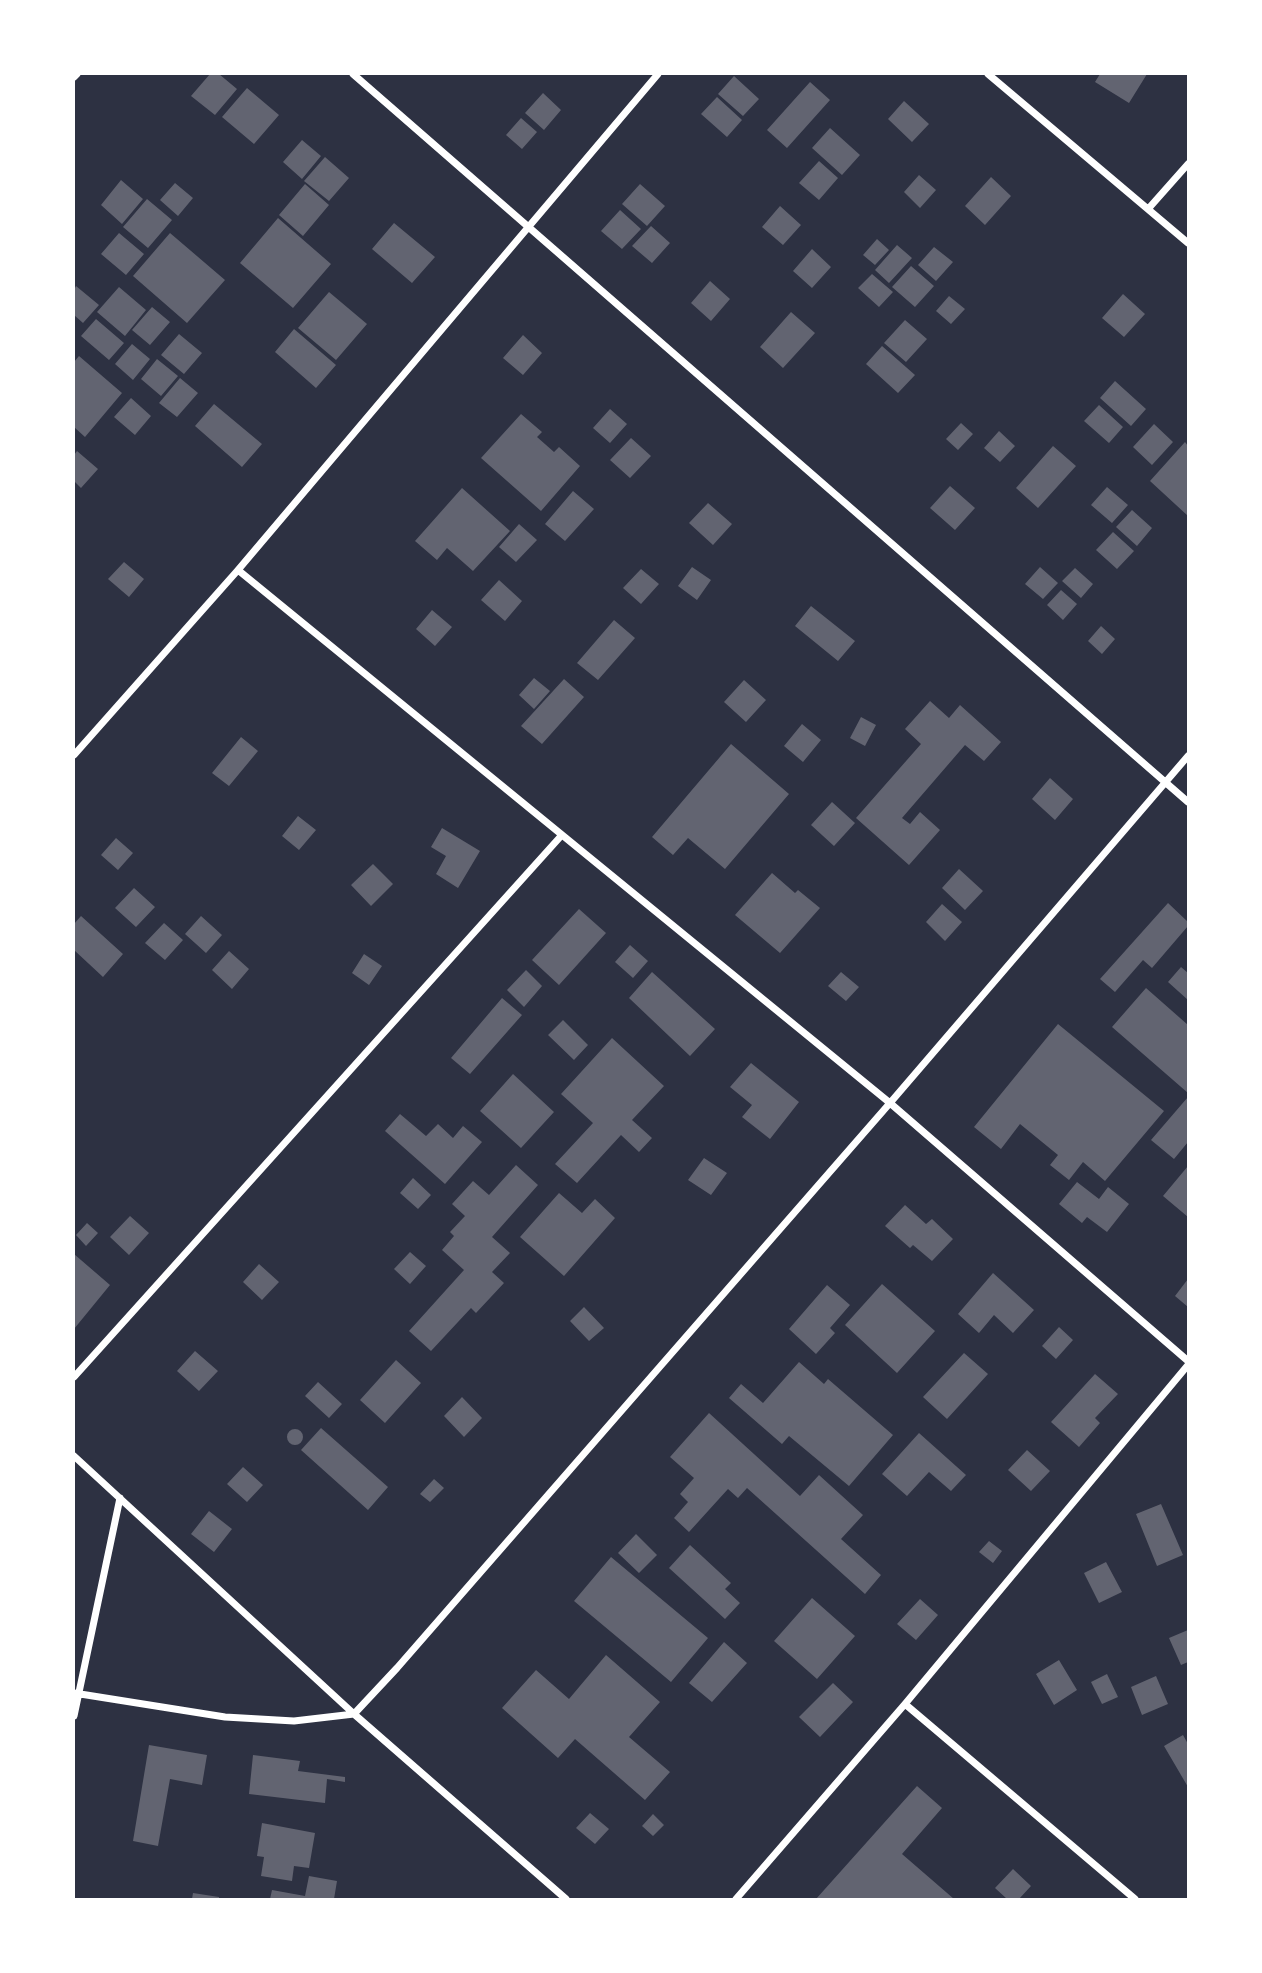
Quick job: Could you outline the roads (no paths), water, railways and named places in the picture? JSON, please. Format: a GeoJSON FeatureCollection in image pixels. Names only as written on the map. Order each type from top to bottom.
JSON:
{"type":"FeatureCollection","features":[{"type":"Feature","properties":{"kind":"street"},"geometry":{"type":"LineString","coordinates":[[353,74],[1188,802]]}},
{"type":"Feature","properties":{"kind":"street"},"geometry":{"type":"LineString","coordinates":[[74,755],[238,570],[658,74]]}},
{"type":"Feature","properties":{"kind":"street"},"geometry":{"type":"LineString","coordinates":[[988,74],[1188,243]]}},
{"type":"Feature","properties":{"kind":"street"},"geometry":{"type":"LineString","coordinates":[[1149,208],[1188,164]]}},
{"type":"Feature","properties":{"kind":"street"},"geometry":{"type":"LineString","coordinates":[[238,570],[890,1103],[1188,1363],[905,1704],[736,1899]]}},
{"type":"Feature","properties":{"kind":"street"},"geometry":{"type":"LineString","coordinates":[[76,1694],[225,1717],[294,1721],[354,1714],[890,1103],[1188,756]]}},
{"type":"Feature","properties":{"kind":"street"},"geometry":{"type":"LineString","coordinates":[[74,1377],[561,836]]}},
{"type":"Feature","properties":{"kind":"street"},"geometry":{"type":"LineString","coordinates":[[74,1456],[354,1714],[566,1899]]}},
{"type":"Feature","properties":{"kind":"street"},"geometry":{"type":"LineString","coordinates":[[74,1716],[76,1694],[120,1498]]}},
{"type":"Feature","properties":{"kind":"street"},"geometry":{"type":"LineString","coordinates":[[905,1704],[1135,1899]]}}]}
